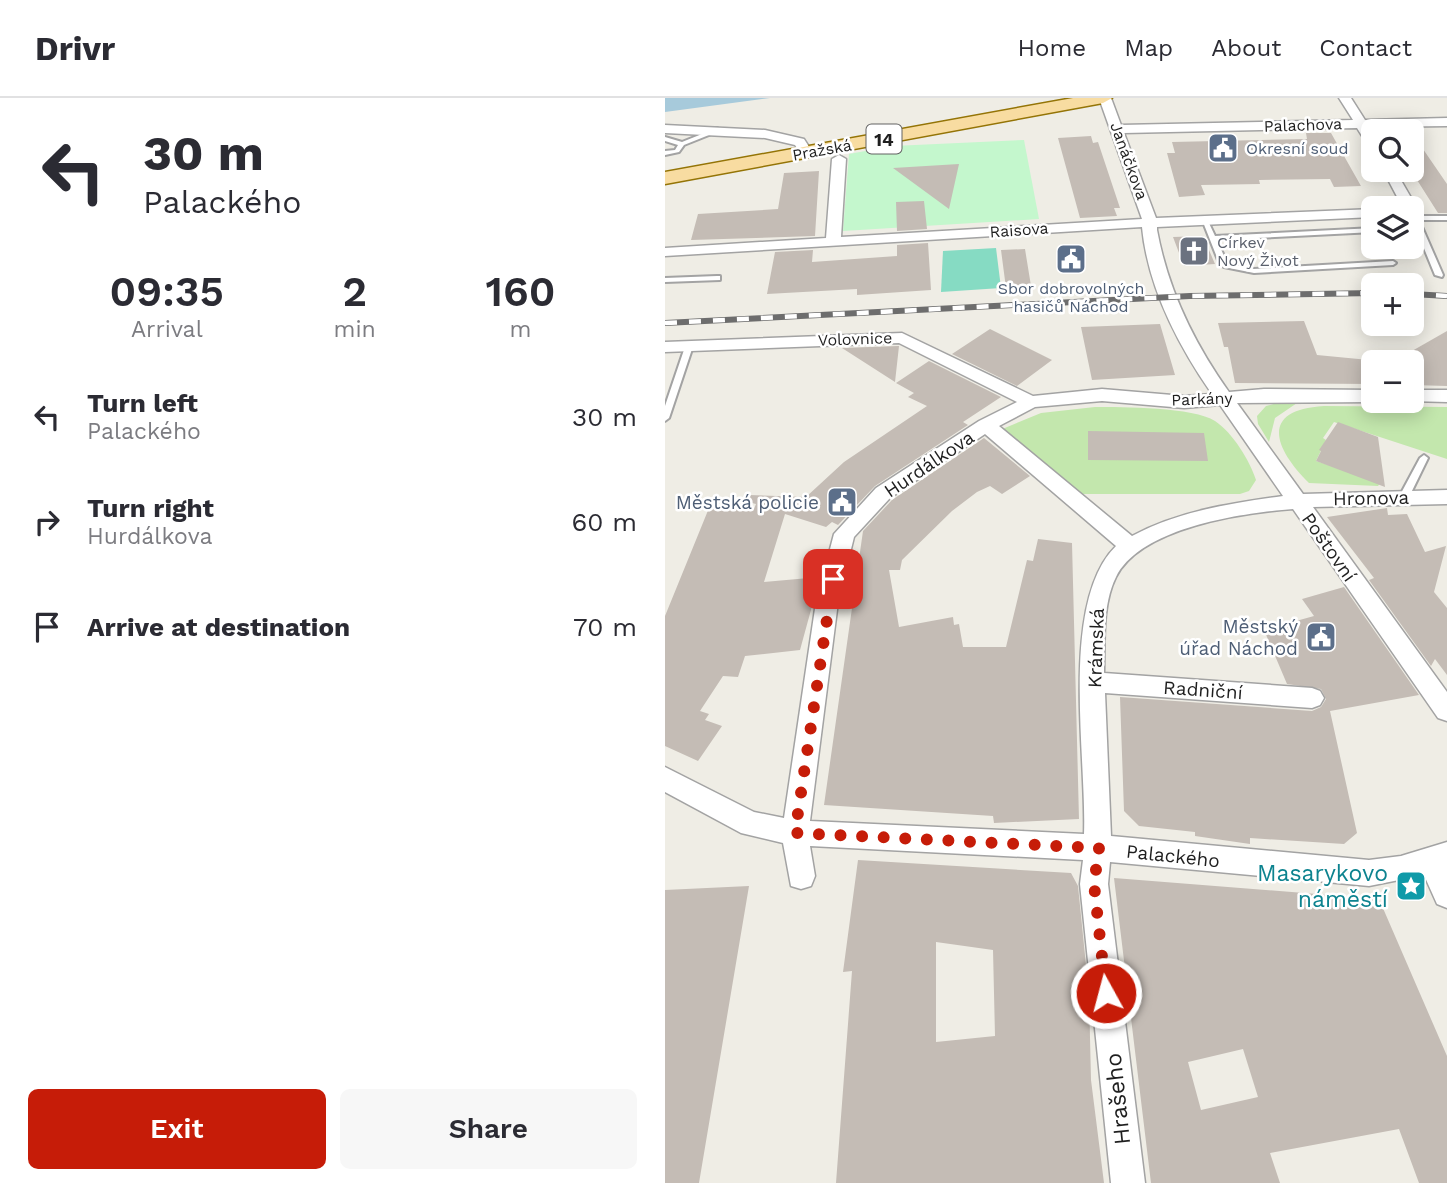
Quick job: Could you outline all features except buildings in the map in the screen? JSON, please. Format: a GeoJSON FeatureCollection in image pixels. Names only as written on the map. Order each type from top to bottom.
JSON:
{"type":"FeatureCollection","features":[{"type":"Feature","properties":{"kind":"main road","name":"Pražská"},"geometry":{"type":"LineString","coordinates":[[665,178],[1104,98]]}},
{"type":"Feature","properties":{"kind":"street","name":"Janáčkova"},"geometry":{"type":"LineString","coordinates":[[1104,98],[1149,215],[1148,224],[1159,270],[1184,337],[1226,400]]}},
{"type":"Feature","properties":{"kind":"street"},"geometry":{"type":"LineString","coordinates":[[1345,98],[1361,122]]}},
{"type":"Feature","properties":{"kind":"street","name":"Palachova"},"geometry":{"type":"LineString","coordinates":[[1424,123],[1447,122]]}},
{"type":"Feature","properties":{"kind":"street","name":"Palachova"},"geometry":{"type":"LineString","coordinates":[[1117,130],[1361,124]]}},
{"type":"Feature","properties":{"kind":"street"},"geometry":{"type":"LineString","coordinates":[[665,129],[717,130],[790,138],[800,142],[807,153]]}},
{"type":"Feature","properties":{"kind":"street"},"geometry":{"type":"LineString","coordinates":[[833,242],[839,159]]}},
{"type":"Feature","properties":{"kind":"street","name":"Raisova"},"geometry":{"type":"LineString","coordinates":[[665,252],[1361,214]]}},
{"type":"Feature","properties":{"kind":"street","name":"Volovnice"},"geometry":{"type":"LineString","coordinates":[[665,347],[902,338],[1031,402]]}},
{"type":"Feature","properties":{"kind":"street","name":"Parkány"},"geometry":{"type":"LineString","coordinates":[[1031,402],[1102,396],[1184,402],[1264,396],[1361,396]]}},
{"type":"Feature","properties":{"kind":"street"},"geometry":{"type":"LineString","coordinates":[[1424,396],[1447,397]]}},
{"type":"Feature","properties":{"kind":"street","name":"Poštovní"},"geometry":{"type":"LineString","coordinates":[[1226,400],[1440,703]]}},
{"type":"Feature","properties":{"kind":"street","name":"Hurdálkova"},"geometry":{"type":"LineString","coordinates":[[801,876],[795,833],[827,602],[844,534],[883,493],[986,425],[1031,402]]}},
{"type":"Feature","properties":{"kind":"street"},"geometry":{"type":"LineString","coordinates":[[986,425],[1130,546]]}},
{"type":"Feature","properties":{"kind":"street","name":"Hronova"},"geometry":{"type":"LineString","coordinates":[[1295,500],[1447,497]]}},
{"type":"Feature","properties":{"kind":"street","name":"Krámská"},"geometry":{"type":"LineString","coordinates":[[1099,848],[1094,682],[1099,596],[1106,573],[1130,546],[1186,523],[1295,500]]}},
{"type":"Feature","properties":{"kind":"street","name":"Radniční"},"geometry":{"type":"LineString","coordinates":[[1094,682],[1312,698]]}},
{"type":"Feature","properties":{"kind":"street","name":"Palackého"},"geometry":{"type":"LineString","coordinates":[[665,779],[750,824],[795,833],[1099,848],[1338,872],[1382,872],[1439,858]]}},
{"type":"Feature","properties":{"kind":"street","name":"Hrašeho"},"geometry":{"type":"LineString","coordinates":[[1099,848],[1094,884],[1128,1183]]}},
{"type":"Feature","properties":{"kind":"street"},"geometry":{"type":"LineString","coordinates":[[1439,858],[1447,894]]}},
{"type":"Feature","properties":{"kind":"lane"},"geometry":{"type":"LineString","coordinates":[[665,146],[682,144],[717,130]]}},
{"type":"Feature","properties":{"kind":"lane"},"geometry":{"type":"LineString","coordinates":[[665,139],[682,144]]}},
{"type":"Feature","properties":{"kind":"lane"},"geometry":{"type":"LineString","coordinates":[[665,160],[672,159],[682,144]]}},
{"type":"Feature","properties":{"kind":"lane"},"geometry":{"type":"LineString","coordinates":[[665,153],[677,151]]}},
{"type":"Feature","properties":{"kind":"lane"},"geometry":{"type":"LineString","coordinates":[[1424,215],[1447,218]]}},
{"type":"Feature","properties":{"kind":"lane"},"geometry":{"type":"LineString","coordinates":[[1206,222],[1224,265],[1254,271],[1393,263]]}},
{"type":"Feature","properties":{"kind":"lane"},"geometry":{"type":"LineString","coordinates":[[1213,238],[1361,231]]}},
{"type":"Feature","properties":{"kind":"lane"},"geometry":{"type":"LineString","coordinates":[[1424,239],[1439,275]]}},
{"type":"Feature","properties":{"kind":"lane"},"geometry":{"type":"LineString","coordinates":[[665,280],[717,278]]}},
{"type":"Feature","properties":{"kind":"lane"},"geometry":{"type":"LineString","coordinates":[[665,418],[689,346]]}},
{"type":"Feature","properties":{"kind":"lane"},"geometry":{"type":"LineString","coordinates":[[1404,498],[1425,458]]}},
{"type":"Feature","properties":{"kind":"green space"},"geometry":{"type":"Polygon","coordinates":[[[1024,140],[1039,219],[843,231],[849,154],[893,146],[1024,140]]]}},
{"type":"Feature","properties":{"kind":"green space"},"geometry":{"type":"Polygon","coordinates":[[[996,248],[1001,288],[941,292],[943,251],[996,248]]]}},
{"type":"Feature","properties":{"kind":"green space"},"geometry":{"type":"Polygon","coordinates":[[[1281,402],[1297,403],[1275,418],[1269,442],[1258,424],[1257,416],[1266,406],[1281,402]]]}},
{"type":"Feature","properties":{"kind":"green space"},"geometry":{"type":"Polygon","coordinates":[[[1361,406],[1361,413],[1424,413],[1424,407],[1447,407],[1447,459],[1334,422],[1323,438],[1326,440],[1316,461],[1381,482],[1378,486],[1309,483],[1287,457],[1279,433],[1281,423],[1289,415],[1303,409],[1361,406]]]}},
{"type":"Feature","properties":{"kind":"green space"},"geometry":{"type":"Polygon","coordinates":[[[1095,407],[1157,409],[1205,416],[1222,426],[1234,440],[1250,464],[1256,480],[1249,491],[1240,494],[1076,494],[1000,430],[1041,413],[1095,407]]]}},
{"type":"Feature","properties":{"kind":"water"},"geometry":{"type":"Polygon","coordinates":[[[665,98],[770,98],[665,112],[665,98]]]}},
{"type":"Feature","properties":{"kind":"railway"},"geometry":{"type":"LineString","coordinates":[[665,323],[1190,296],[1361,293]]}},
{"type":"Feature","properties":{"kind":"railway"},"geometry":{"type":"LineString","coordinates":[[1424,295],[1447,296]]}},
{"type":"Feature","properties":{"kind":"place","name":"Okresní soud"},"geometry":{"type":"Point","coordinates":[1223,148]}},
{"type":"Feature","properties":{"kind":"place","name":"Církev Nový Život"},"geometry":{"type":"Point","coordinates":[1194,251]}},
{"type":"Feature","properties":{"kind":"place","name":"Sbor dobrovolných hasičů Náchod"},"geometry":{"type":"Point","coordinates":[1071,259]}},
{"type":"Feature","properties":{"kind":"place","name":"Městská policie"},"geometry":{"type":"Point","coordinates":[842,502]}},
{"type":"Feature","properties":{"kind":"place","name":"Městský úřad Náchod"},"geometry":{"type":"Point","coordinates":[1321,637]}},
{"type":"Feature","properties":{"kind":"place","name":"Masarykovo náměstí"},"geometry":{"type":"Point","coordinates":[1411,886]}},
{"type":"Feature","properties":{"kind":"route"},"geometry":{"type":"LineString","coordinates":[[833,579],[827,602],[795,833],[1099,848],[1094,884],[1106,993]]}}]}
